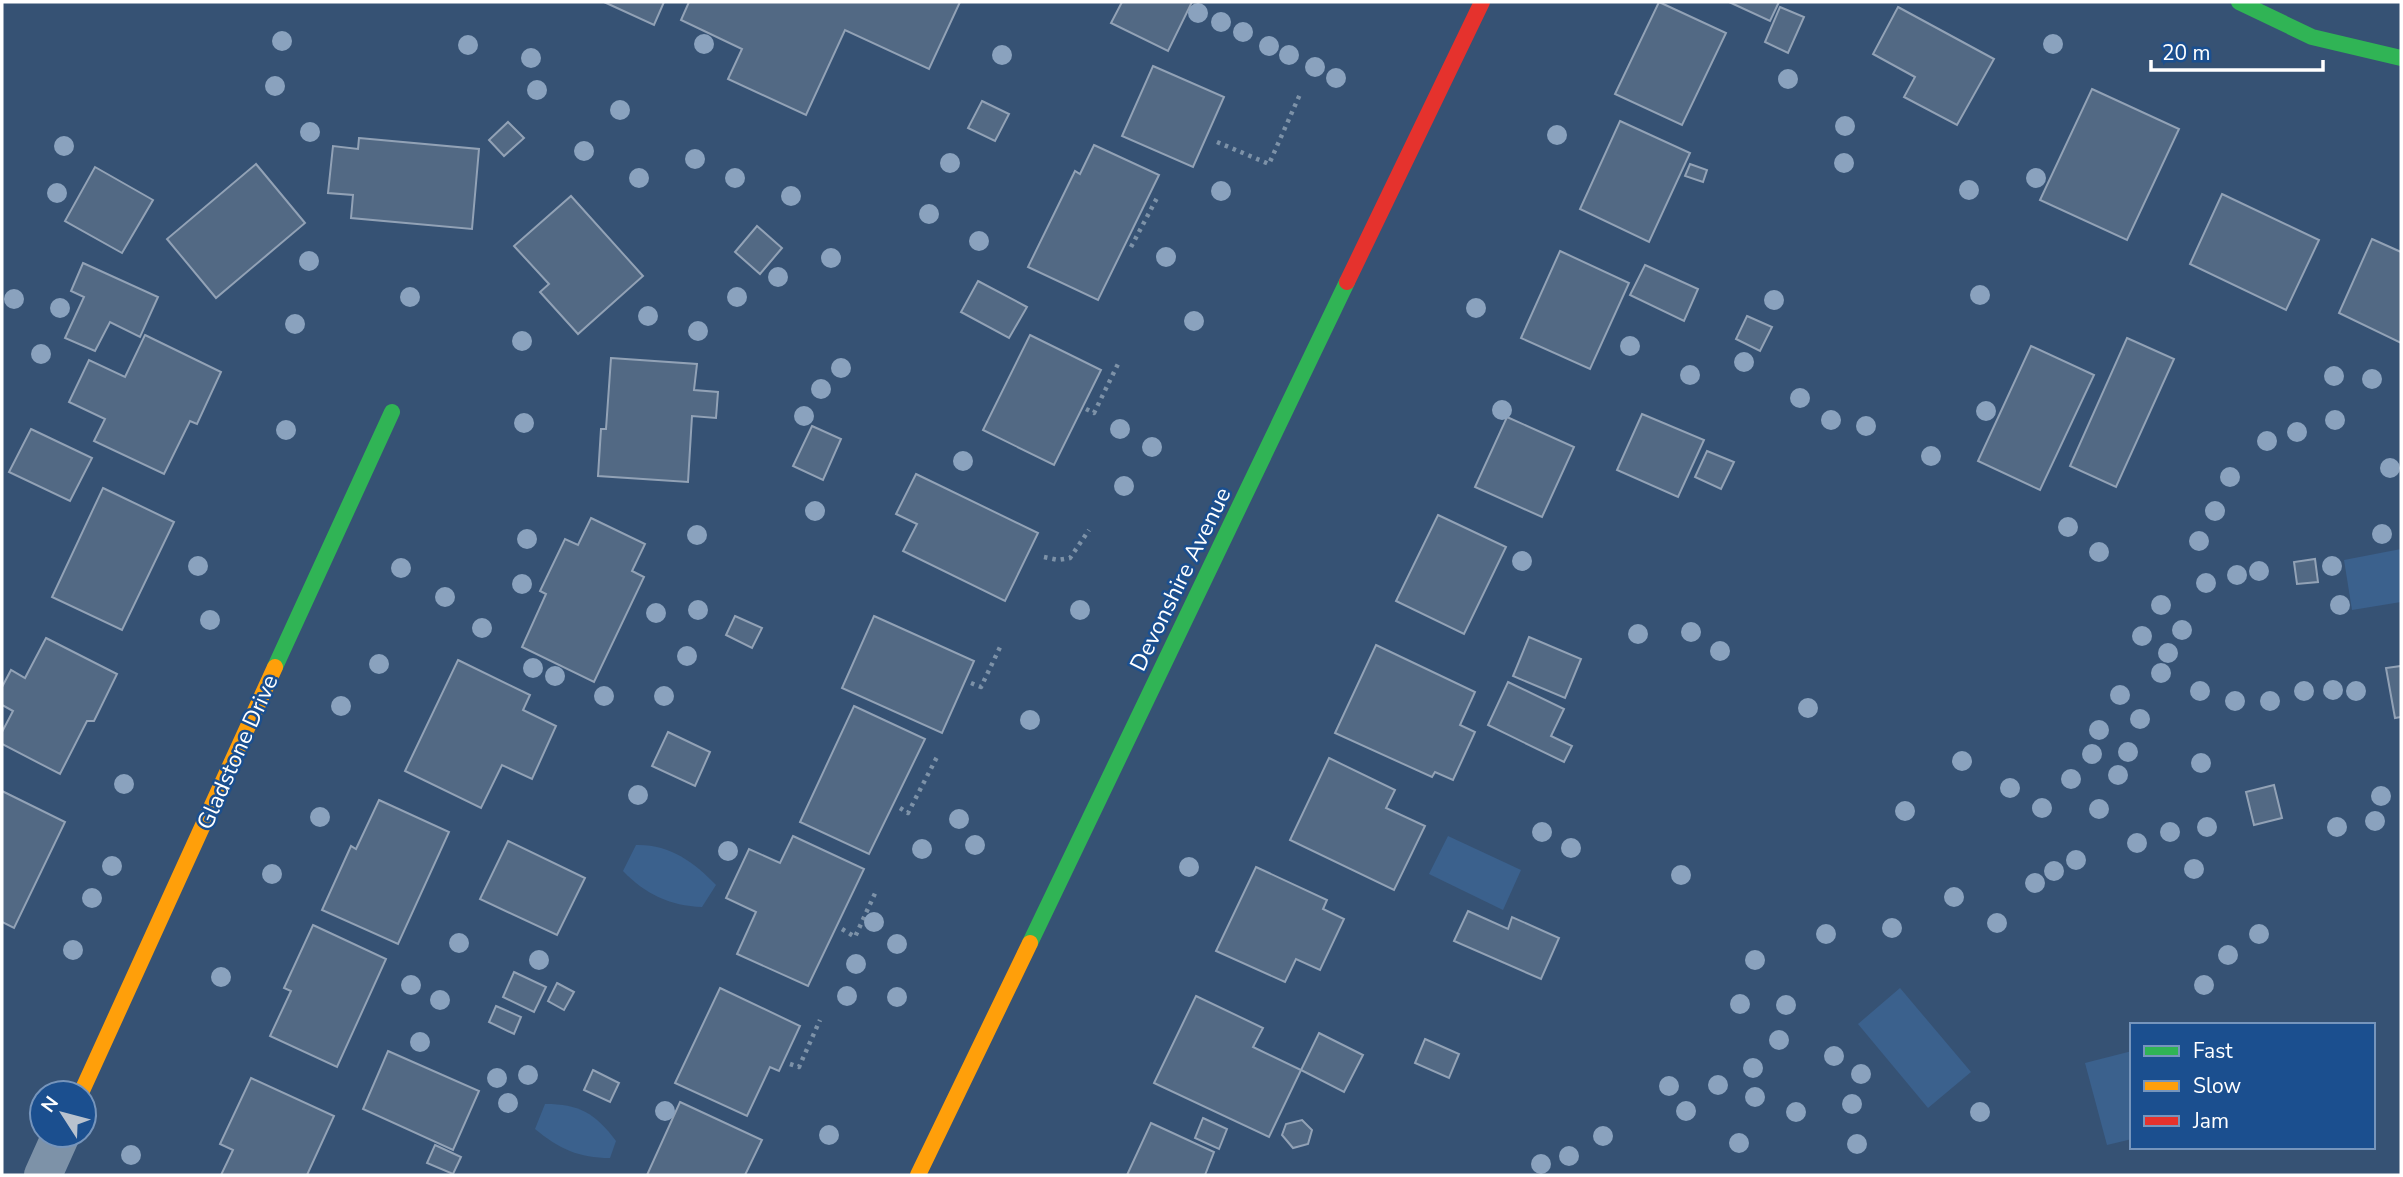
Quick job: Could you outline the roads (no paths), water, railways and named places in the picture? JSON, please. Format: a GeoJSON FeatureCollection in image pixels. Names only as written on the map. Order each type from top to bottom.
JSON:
{"type":"FeatureCollection","features":[{"type":"Feature","properties":{"kind":"main road","name":"Devonshire Avenue"},"geometry":{"type":"LineString","coordinates":[[918,1175],[1482,2]]}},
{"type":"Feature","properties":{"kind":"main road"},"geometry":{"type":"LineString","coordinates":[[2239,2],[2312,37],[2401,58]]}},
{"type":"Feature","properties":{"kind":"main road","name":"Gladstone Drive"},"geometry":{"type":"LineString","coordinates":[[87,1079],[392,412]]}},
{"type":"Feature","properties":{"kind":"street"},"geometry":{"type":"LineString","coordinates":[[43,1175],[55,1149]]}},
{"type":"Feature","properties":{"kind":"water"},"geometry":{"type":"Polygon","coordinates":[[[2401,549],[2401,602],[2352,610],[2344,560],[2401,549]]]}},
{"type":"Feature","properties":{"kind":"water"},"geometry":{"type":"Polygon","coordinates":[[[1448,836],[1521,870],[1503,910],[1429,874],[1448,836]]]}},
{"type":"Feature","properties":{"kind":"water"},"geometry":{"type":"Polygon","coordinates":[[[636,845],[670,851],[690,862],[708,877],[716,885],[702,907],[669,901],[649,892],[631,879],[623,871],[636,845]]]}},
{"type":"Feature","properties":{"kind":"water"},"geometry":{"type":"Polygon","coordinates":[[[1900,988],[1971,1072],[1928,1108],[1858,1024],[1900,988]]]}},
{"type":"Feature","properties":{"kind":"water"},"geometry":{"type":"Polygon","coordinates":[[[2130,1052],[2130,1139],[2107,1145],[2085,1063],[2130,1052]]]}},
{"type":"Feature","properties":{"kind":"water"},"geometry":{"type":"Polygon","coordinates":[[[545,1104],[577,1108],[601,1123],[616,1141],[610,1158],[570,1151],[535,1129],[545,1104]]]}}]}
